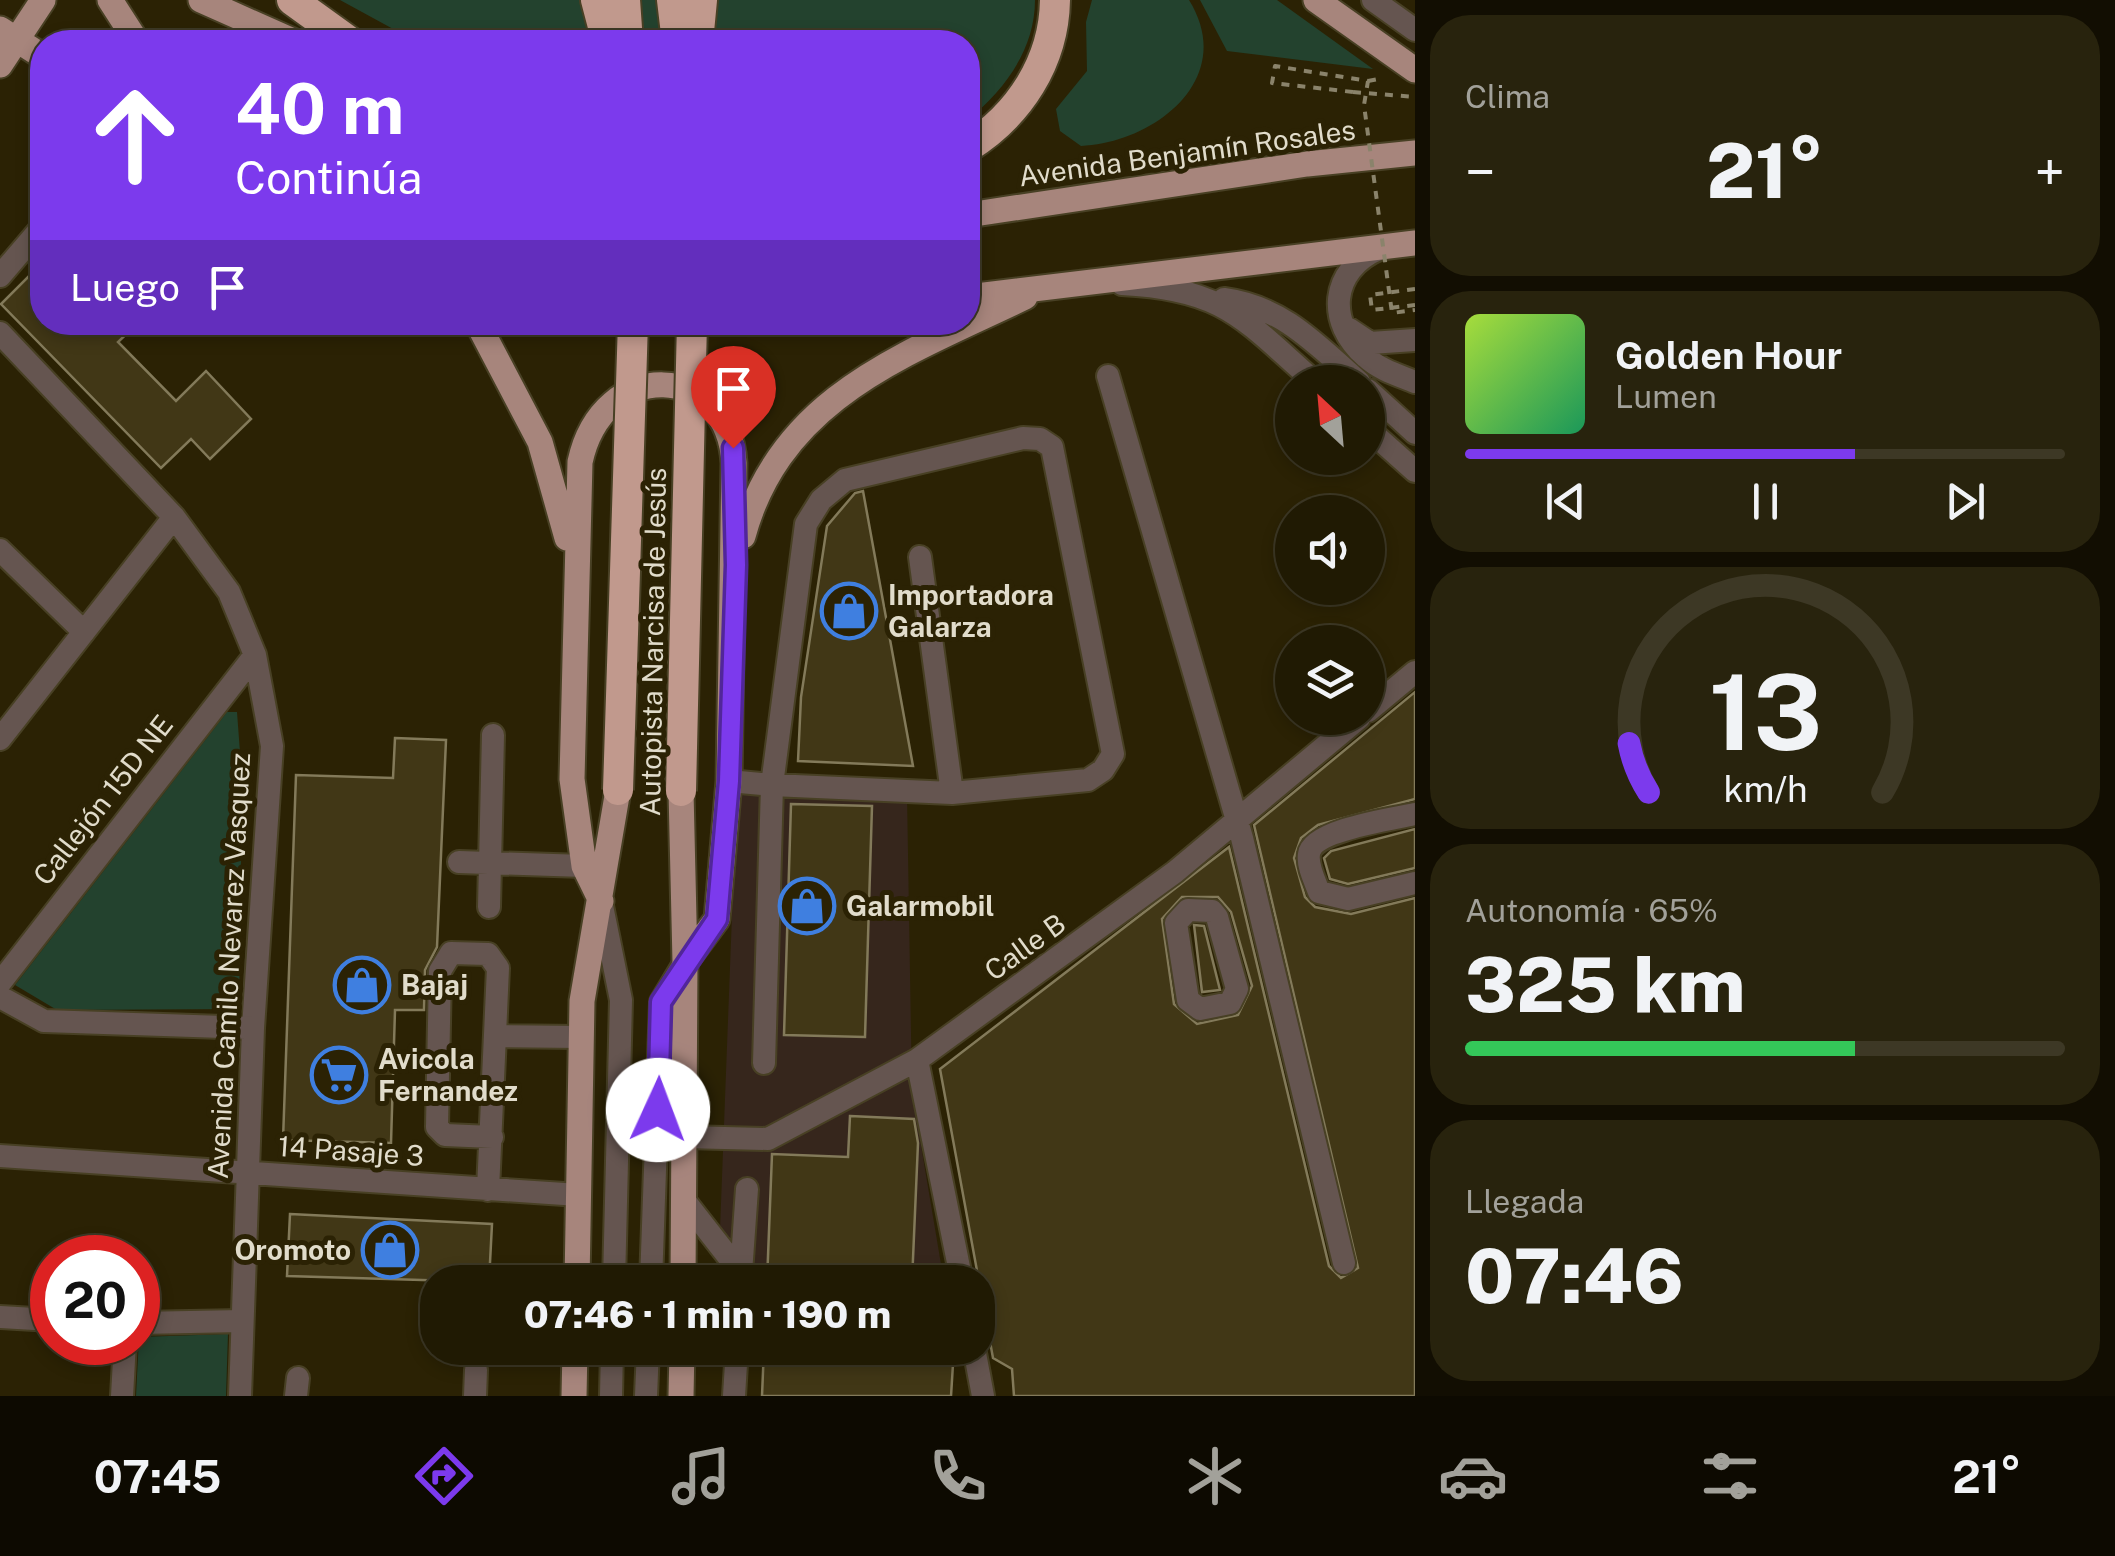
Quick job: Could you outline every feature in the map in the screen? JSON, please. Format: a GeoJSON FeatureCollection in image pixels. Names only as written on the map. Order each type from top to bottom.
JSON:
{"type":"FeatureCollection","features":[{"type":"Feature","properties":{"kind":"highway"},"geometry":{"type":"LineString","coordinates":[[292,0],[333,30]]}},
{"type":"Feature","properties":{"kind":"highway"},"geometry":{"type":"LineString","coordinates":[[596,0],[604,30]]}},
{"type":"Feature","properties":{"kind":"highway"},"geometry":{"type":"LineString","coordinates":[[625,0],[627,30]]}},
{"type":"Feature","properties":{"kind":"highway"},"geometry":{"type":"LineString","coordinates":[[672,0],[676,30]]}},
{"type":"Feature","properties":{"kind":"highway"},"geometry":{"type":"LineString","coordinates":[[699,30],[702,0]]}},
{"type":"Feature","properties":{"kind":"highway"},"geometry":{"type":"LineString","coordinates":[[980,137],[1003,120],[1031,84],[1051,36],[1055,0]]}},
{"type":"Feature","properties":{"kind":"highway","name":"Autopista Narcisa de Jesús"},"geometry":{"type":"LineString","coordinates":[[618,790],[633,335]]}},
{"type":"Feature","properties":{"kind":"highway","name":"Autopista Narcisa de Jesús"},"geometry":{"type":"LineString","coordinates":[[681,791],[692,335]]}},
{"type":"Feature","properties":{"kind":"main road"},"geometry":{"type":"LineString","coordinates":[[0,65],[9,34],[44,0]]}},
{"type":"Feature","properties":{"kind":"main road"},"geometry":{"type":"LineString","coordinates":[[110,0],[129,30]]}},
{"type":"Feature","properties":{"kind":"main road"},"geometry":{"type":"LineString","coordinates":[[200,0],[268,30]]}},
{"type":"Feature","properties":{"kind":"main road"},"geometry":{"type":"LineString","coordinates":[[1316,0],[1415,70]]}},
{"type":"Feature","properties":{"kind":"main road"},"geometry":{"type":"LineString","coordinates":[[9,34],[30,48]]}},
{"type":"Feature","properties":{"kind":"main road","name":"Avenida Benjamín Rosales"},"geometry":{"type":"LineString","coordinates":[[980,213],[1415,153]]}},
{"type":"Feature","properties":{"kind":"main road"},"geometry":{"type":"LineString","coordinates":[[980,296],[1415,243]]}},
{"type":"Feature","properties":{"kind":"main road"},"geometry":{"type":"LineString","coordinates":[[980,319],[1042,289]]}},
{"type":"Feature","properties":{"kind":"main road"},"geometry":{"type":"LineString","coordinates":[[485,335],[540,442],[563,512],[574,580]]}},
{"type":"Feature","properties":{"kind":"main road"},"geometry":{"type":"LineString","coordinates":[[736,565],[752,506],[768,472],[824,406],[885,364],[946,335]]}},
{"type":"Feature","properties":{"kind":"main road"},"geometry":{"type":"LineString","coordinates":[[601,901],[584,866],[572,780],[574,580],[586,436],[599,412],[620,396],[662,385],[682,388],[718,412],[728,432],[734,463],[736,565],[729,781],[717,919],[686,962]]}},
{"type":"Feature","properties":{"kind":"main road","name":"Autopista Narcisa de Jesús"},"geometry":{"type":"LineString","coordinates":[[577,1265],[582,1001],[618,790]]}},
{"type":"Feature","properties":{"kind":"main road","name":"Autopista Narcisa de Jesús"},"geometry":{"type":"LineString","coordinates":[[681,791],[686,962],[683,1265]]}},
{"type":"Feature","properties":{"kind":"main road"},"geometry":{"type":"LineString","coordinates":[[574,1396],[575,1365]]}},
{"type":"Feature","properties":{"kind":"main road"},"geometry":{"type":"LineString","coordinates":[[681,1396],[682,1365]]}},
{"type":"Feature","properties":{"kind":"street"},"geometry":{"type":"LineString","coordinates":[[1374,0],[1415,30]]}},
{"type":"Feature","properties":{"kind":"street"},"geometry":{"type":"LineString","coordinates":[[0,276],[30,241]]}},
{"type":"Feature","properties":{"kind":"street"},"geometry":{"type":"LineString","coordinates":[[1387,246],[1348,269],[1339,294],[1342,318],[1366,358],[1415,382]]}},
{"type":"Feature","properties":{"kind":"street"},"geometry":{"type":"LineString","coordinates":[[1099,282],[1266,308],[1289,320],[1340,365]]}},
{"type":"Feature","properties":{"kind":"street"},"geometry":{"type":"LineString","coordinates":[[1205,297],[1248,320],[1297,365]]}},
{"type":"Feature","properties":{"kind":"street"},"geometry":{"type":"LineString","coordinates":[[1342,318],[1354,334],[1370,343],[1415,340]]}},
{"type":"Feature","properties":{"kind":"street","name":"Avenida Camilo Nevarez Vasquez"},"geometry":{"type":"LineString","coordinates":[[0,333],[174,517],[228,592],[255,655],[272,746],[253,1028],[240,1396]]}},
{"type":"Feature","properties":{"kind":"street"},"geometry":{"type":"LineString","coordinates":[[1108,376],[1236,819],[1344,1263]]}},
{"type":"Feature","properties":{"kind":"street"},"geometry":{"type":"LineString","coordinates":[[1385,406],[1415,433]]}},
{"type":"Feature","properties":{"kind":"street"},"geometry":{"type":"LineString","coordinates":[[729,781],[772,785],[952,792],[1088,780],[1103,770],[1113,754],[1052,447],[1040,438],[1023,438],[845,480],[821,500],[806,524],[772,785],[764,1062]]}},
{"type":"Feature","properties":{"kind":"street"},"geometry":{"type":"LineString","coordinates":[[1385,444],[1415,471]]}},
{"type":"Feature","properties":{"kind":"street"},"geometry":{"type":"LineString","coordinates":[[0,739],[174,517]]}},
{"type":"Feature","properties":{"kind":"street"},"geometry":{"type":"LineString","coordinates":[[0,550],[84,632]]}},
{"type":"Feature","properties":{"kind":"street"},"geometry":{"type":"LineString","coordinates":[[920,557],[952,792]]}},
{"type":"Feature","properties":{"kind":"street","name":"Callejón 15D NE"},"geometry":{"type":"LineString","coordinates":[[0,982],[255,655]]}},
{"type":"Feature","properties":{"kind":"street"},"geometry":{"type":"LineString","coordinates":[[1385,697],[1414,675]]}},
{"type":"Feature","properties":{"kind":"street"},"geometry":{"type":"LineString","coordinates":[[489,907],[494,735]]}},
{"type":"Feature","properties":{"kind":"street","name":"Calle B"},"geometry":{"type":"LineString","coordinates":[[685,1136],[768,1139],[917,1060],[1174,872],[1338,735]]}},
{"type":"Feature","properties":{"kind":"street"},"geometry":{"type":"LineString","coordinates":[[1415,814],[1325,835],[1311,847],[1308,857],[1318,892],[1332,898],[1348,899],[1415,882]]}},
{"type":"Feature","properties":{"kind":"street"},"geometry":{"type":"LineString","coordinates":[[459,862],[584,866]]}},
{"type":"Feature","properties":{"kind":"street"},"geometry":{"type":"LineString","coordinates":[[1174,872],[1188,910]]}},
{"type":"Feature","properties":{"kind":"street"},"geometry":{"type":"LineString","coordinates":[[601,901],[621,1000],[614,1265]]}},
{"type":"Feature","properties":{"kind":"street"},"geometry":{"type":"LineString","coordinates":[[488,1190],[492,1137],[496,1036],[494,959],[488,954],[451,953],[440,972],[438,1127],[445,1135],[492,1137]]}},
{"type":"Feature","properties":{"kind":"street"},"geometry":{"type":"LineString","coordinates":[[652,1265],[661,1002],[686,962]]}},
{"type":"Feature","properties":{"kind":"street"},"geometry":{"type":"LineString","coordinates":[[0,997],[44,1021],[253,1028]]}},
{"type":"Feature","properties":{"kind":"street"},"geometry":{"type":"LineString","coordinates":[[496,1036],[582,1036]]}},
{"type":"Feature","properties":{"kind":"street"},"geometry":{"type":"LineString","coordinates":[[917,1060],[959,1265]]}},
{"type":"Feature","properties":{"kind":"street","name":"14 Pasaje 3"},"geometry":{"type":"LineString","coordinates":[[0,1156],[579,1196]]}},
{"type":"Feature","properties":{"kind":"street"},"geometry":{"type":"LineString","coordinates":[[742,1265],[746,1189]]}},
{"type":"Feature","properties":{"kind":"street"},"geometry":{"type":"LineString","coordinates":[[684,1200],[732,1265]]}},
{"type":"Feature","properties":{"kind":"street"},"geometry":{"type":"LineString","coordinates":[[0,1317],[30,1319]]}},
{"type":"Feature","properties":{"kind":"street"},"geometry":{"type":"LineString","coordinates":[[160,1323],[242,1321]]}},
{"type":"Feature","properties":{"kind":"street"},"geometry":{"type":"LineString","coordinates":[[122,1396],[123,1365]]}},
{"type":"Feature","properties":{"kind":"street"},"geometry":{"type":"LineString","coordinates":[[611,1396],[612,1365]]}},
{"type":"Feature","properties":{"kind":"street"},"geometry":{"type":"LineString","coordinates":[[646,1396],[647,1365]]}},
{"type":"Feature","properties":{"kind":"street"},"geometry":{"type":"LineString","coordinates":[[734,1396],[736,1365]]}},
{"type":"Feature","properties":{"kind":"street"},"geometry":{"type":"LineString","coordinates":[[977,1365],[983,1396]]}},
{"type":"Feature","properties":{"kind":"street"},"geometry":{"type":"LineString","coordinates":[[475,1396],[476,1370]]}},
{"type":"Feature","properties":{"kind":"path"},"geometry":{"type":"LineString","coordinates":[[1415,97],[1354,92],[1272,83],[1276,66],[1368,81],[1364,105],[1392,313],[1415,307]]}},
{"type":"Feature","properties":{"kind":"path"},"geometry":{"type":"LineString","coordinates":[[1415,289],[1370,295],[1372,310],[1415,307]]}},
{"type":"Feature","properties":{"kind":"shaded area"},"geometry":{"type":"Polygon","coordinates":[[[737,784],[907,794],[912,1092],[941,1265],[719,1265],[737,784]]]}},
{"type":"Feature","properties":{"kind":"green space"},"geometry":{"type":"Polygon","coordinates":[[[340,0],[1035,0],[1030,36],[1015,68],[980,109],[980,30],[395,30],[340,0]]]}},
{"type":"Feature","properties":{"kind":"green space"},"geometry":{"type":"Polygon","coordinates":[[[1092,0],[1189,0],[1201,29],[1203,56],[1196,80],[1181,102],[1160,119],[1136,133],[1081,146],[1060,131],[1056,109],[1087,71],[1086,22],[1092,0]]]}},
{"type":"Feature","properties":{"kind":"green space"},"geometry":{"type":"Polygon","coordinates":[[[1200,0],[1277,0],[1373,69],[1227,51],[1200,0]]]}},
{"type":"Feature","properties":{"kind":"green space"},"geometry":{"type":"Polygon","coordinates":[[[227,712],[237,712],[242,779],[239,1009],[57,1010],[15,985],[227,712]]]}},
{"type":"Feature","properties":{"kind":"green space"},"geometry":{"type":"Polygon","coordinates":[[[228,1334],[226,1396],[136,1396],[138,1365],[160,1365],[160,1336],[228,1334]]]}},
{"type":"Feature","properties":{"kind":"building"},"geometry":{"type":"Polygon","coordinates":[[[30,275],[30,334],[1,304],[30,275]]]}},
{"type":"Feature","properties":{"kind":"building"},"geometry":{"type":"Polygon","coordinates":[[[31,335],[125,335],[118,342],[176,401],[206,371],[251,419],[210,459],[191,439],[161,468],[31,335]]]}},
{"type":"Feature","properties":{"kind":"building","name":"Importadora Galarza"},"geometry":{"type":"Polygon","coordinates":[[[863,491],[913,766],[798,761],[801,697],[827,526],[855,493],[863,491]]]}},
{"type":"Feature","properties":{"kind":"building"},"geometry":{"type":"Polygon","coordinates":[[[1415,692],[1415,799],[1318,825],[1301,838],[1294,858],[1305,897],[1315,907],[1351,914],[1415,898],[1415,1396],[1014,1396],[1012,1369],[995,1359],[995,1265],[976,1265],[940,1069],[1229,847],[1329,1266],[1341,1278],[1358,1268],[1254,825],[1363,735],[1385,735],[1385,717],[1415,692]],[[1182,897],[1162,919],[1174,1004],[1197,1024],[1238,1015],[1252,986],[1231,912],[1218,897],[1182,897]]]}},
{"type":"Feature","properties":{"kind":"building"},"geometry":{"type":"Polygon","coordinates":[[[395,738],[446,740],[437,947],[425,970],[424,1010],[395,1010],[391,1143],[283,1140],[296,775],[393,778],[395,738]]]}},
{"type":"Feature","properties":{"kind":"building"},"geometry":{"type":"Polygon","coordinates":[[[791,804],[872,806],[865,1037],[784,1035],[791,804]]]}},
{"type":"Feature","properties":{"kind":"building"},"geometry":{"type":"Polygon","coordinates":[[[1415,829],[1415,868],[1348,884],[1330,879],[1324,858],[1331,851],[1415,829]]]}},
{"type":"Feature","properties":{"kind":"building"},"geometry":{"type":"Polygon","coordinates":[[[1194,925],[1204,926],[1220,990],[1202,992],[1194,925]]]}},
{"type":"Feature","properties":{"kind":"building"},"geometry":{"type":"Polygon","coordinates":[[[850,1116],[914,1119],[918,1143],[913,1265],[768,1265],[772,1154],[848,1157],[850,1116]]]}},
{"type":"Feature","properties":{"kind":"building","name":"Oromoto"},"geometry":{"type":"Polygon","coordinates":[[[290,1214],[492,1224],[490,1265],[420,1265],[420,1280],[287,1276],[290,1214]]]}},
{"type":"Feature","properties":{"kind":"building"},"geometry":{"type":"Polygon","coordinates":[[[763,1365],[953,1365],[951,1396],[762,1396],[763,1365]]]}},
{"type":"Feature","properties":{"kind":"place","name":"Importadora Galarza"},"geometry":{"type":"Point","coordinates":[849,611]}},
{"type":"Feature","properties":{"kind":"place","name":"Galarmobil"},"geometry":{"type":"Point","coordinates":[807,906]}},
{"type":"Feature","properties":{"kind":"place","name":"Bajaj"},"geometry":{"type":"Point","coordinates":[362,985]}},
{"type":"Feature","properties":{"kind":"place","name":"Avicola Fernandez"},"geometry":{"type":"Point","coordinates":[339,1075]}},
{"type":"Feature","properties":{"kind":"place","name":"Oromoto"},"geometry":{"type":"Point","coordinates":[390,1250]}},
{"type":"Feature","properties":{"kind":"route"},"geometry":{"type":"LineString","coordinates":[[658,1110],[661,1002],[717,919],[729,781],[736,565],[733,448]]}}]}
